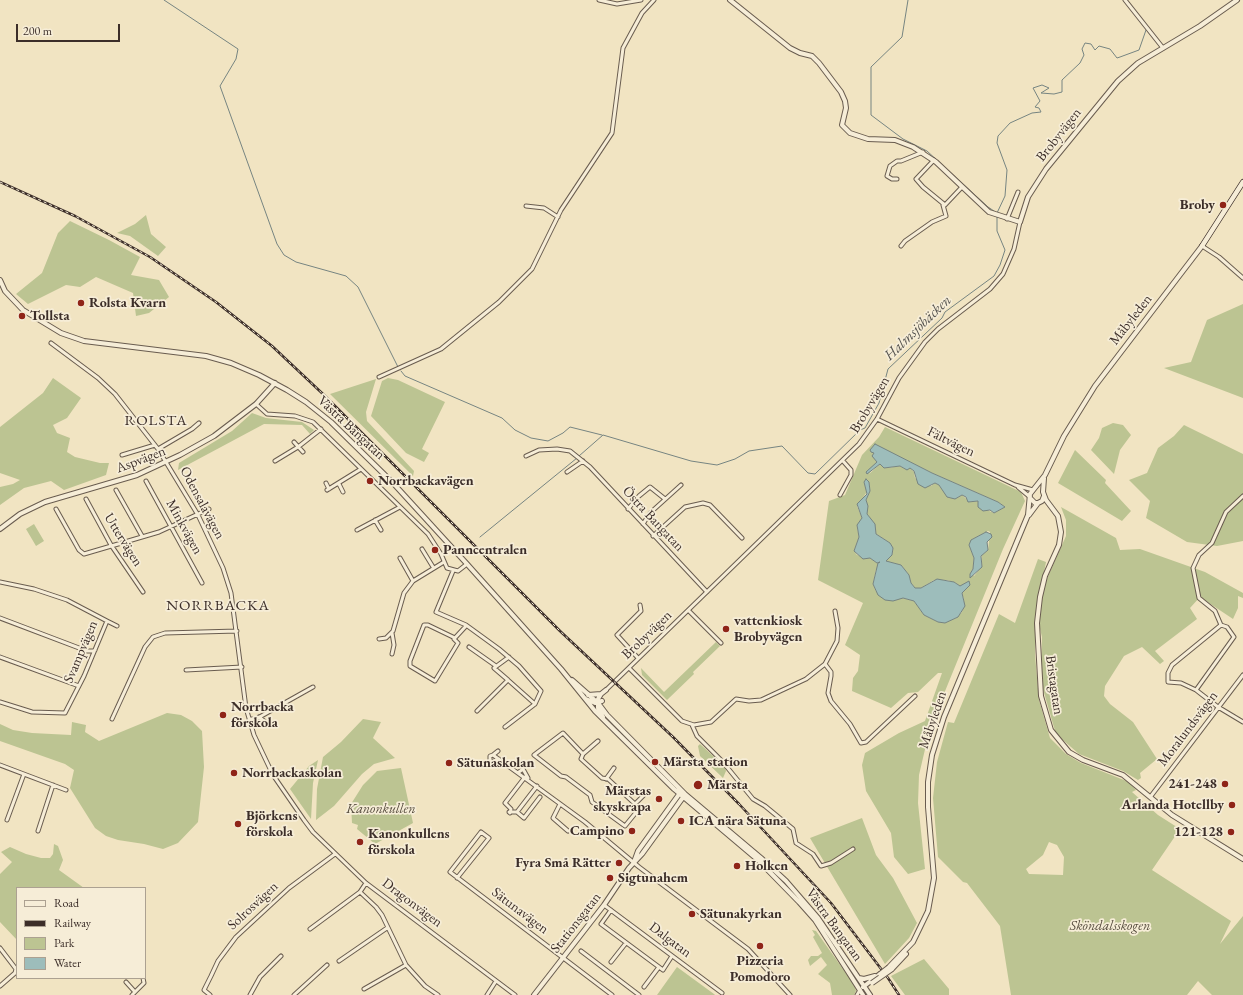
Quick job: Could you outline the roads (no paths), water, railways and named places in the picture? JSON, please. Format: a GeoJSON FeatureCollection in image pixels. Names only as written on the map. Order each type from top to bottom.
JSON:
{"type":"FeatureCollection","features":[{"type":"Feature","properties":{"kind":"main road","name":"Måbyleden"},"geometry":{"type":"LineString","coordinates":[[1202,246],[1243,182]]}},
{"type":"Feature","properties":{"kind":"street"},"geometry":{"type":"LineString","coordinates":[[599,0],[617,4],[641,0]]}},
{"type":"Feature","properties":{"kind":"street"},"geometry":{"type":"LineString","coordinates":[[379,377],[441,348],[499,302],[532,269],[558,217],[586,170],[606,144],[612,133],[623,48],[642,13],[654,0]]}},
{"type":"Feature","properties":{"kind":"street"},"geometry":{"type":"LineString","coordinates":[[730,0],[790,48],[800,53],[812,56],[819,63],[841,92],[845,100],[846,108],[842,125],[850,133],[868,139],[895,140],[922,152],[934,160],[989,212],[1020,222]]}},
{"type":"Feature","properties":{"kind":"street"},"geometry":{"type":"LineString","coordinates":[[1124,0],[1163,48]]}},
{"type":"Feature","properties":{"kind":"street","name":"Brobyvägen"},"geometry":{"type":"LineString","coordinates":[[601,694],[843,461],[859,444],[878,419],[899,378],[925,342],[990,289],[1003,274],[1014,249],[1023,208],[1034,186],[1109,90],[1131,69],[1200,26],[1237,0]]}},
{"type":"Feature","properties":{"kind":"street"},"geometry":{"type":"LineString","coordinates":[[897,179],[892,179],[887,176],[890,166],[897,161],[901,161],[922,152]]}},
{"type":"Feature","properties":{"kind":"street"},"geometry":{"type":"LineString","coordinates":[[901,246],[905,241],[932,222],[946,216],[942,205],[916,179],[934,160]]}},
{"type":"Feature","properties":{"kind":"street"},"geometry":{"type":"LineString","coordinates":[[942,205],[945,205],[962,187]]}},
{"type":"Feature","properties":{"kind":"street"},"geometry":{"type":"LineString","coordinates":[[1007,219],[1018,192]]}},
{"type":"Feature","properties":{"kind":"street"},"geometry":{"type":"LineString","coordinates":[[526,206],[544,208],[558,217]]}},
{"type":"Feature","properties":{"kind":"street"},"geometry":{"type":"LineString","coordinates":[[1202,246],[1219,257],[1243,278]]}},
{"type":"Feature","properties":{"kind":"street","name":"Måbyleden"},"geometry":{"type":"LineString","coordinates":[[870,981],[891,968],[906,955],[925,919],[932,890],[933,862],[928,817],[928,790],[935,744],[944,717],[1028,515],[1030,498],[1034,489],[1045,475],[1064,436],[1095,386],[1202,246]]}},
{"type":"Feature","properties":{"kind":"street","name":"Västra Bangatan"},"geometry":{"type":"LineString","coordinates":[[0,280],[5,291],[23,310],[61,333],[84,341],[206,356],[231,363],[275,384],[306,402],[331,422],[393,484],[467,564],[586,696],[605,720],[682,794],[758,860],[799,902],[815,920],[861,993]]}},
{"type":"Feature","properties":{"kind":"street"},"geometry":{"type":"LineString","coordinates":[[0,293],[5,291]]}},
{"type":"Feature","properties":{"kind":"street","name":"Odensalavägen"},"geometry":{"type":"LineString","coordinates":[[51,343],[98,378],[115,394],[167,462],[198,515],[226,576],[231,593],[238,631],[249,719],[258,746],[270,770],[304,820]]}},
{"type":"Feature","properties":{"kind":"street","name":"Aspvägen"},"geometry":{"type":"LineString","coordinates":[[0,529],[20,514],[45,502],[137,475],[167,462],[203,443],[256,404],[275,384]]}},
{"type":"Feature","properties":{"kind":"street"},"geometry":{"type":"LineString","coordinates":[[256,404],[267,414],[295,416],[308,419],[321,429],[428,534],[441,554],[447,568],[453,571],[458,571],[467,564]]}},
{"type":"Feature","properties":{"kind":"street","name":"Fältvägen"},"geometry":{"type":"LineString","coordinates":[[878,419],[1015,485],[1034,489]]}},
{"type":"Feature","properties":{"kind":"street"},"geometry":{"type":"LineString","coordinates":[[158,449],[192,430],[199,423]]}},
{"type":"Feature","properties":{"kind":"street"},"geometry":{"type":"LineString","coordinates":[[275,461],[298,447],[321,429]]}},
{"type":"Feature","properties":{"kind":"street"},"geometry":{"type":"LineString","coordinates":[[294,442],[303,452]]}},
{"type":"Feature","properties":{"kind":"street"},"geometry":{"type":"LineString","coordinates":[[122,455],[155,445]]}},
{"type":"Feature","properties":{"kind":"street","name":"Östra Bangatan"},"geometry":{"type":"LineString","coordinates":[[526,456],[539,450],[557,449],[570,451],[578,457],[707,592]]}},
{"type":"Feature","properties":{"kind":"street"},"geometry":{"type":"LineString","coordinates":[[567,472],[583,461]]}},
{"type":"Feature","properties":{"kind":"street"},"geometry":{"type":"LineString","coordinates":[[840,495],[851,474],[851,470],[843,461]]}},
{"type":"Feature","properties":{"kind":"street"},"geometry":{"type":"LineString","coordinates":[[326,483],[328,490],[361,469]]}},
{"type":"Feature","properties":{"kind":"street","name":"Måbyleden"},"geometry":{"type":"LineString","coordinates":[[1028,515],[1039,503],[1044,494],[1045,475]]}},
{"type":"Feature","properties":{"kind":"street","name":"Minkvägen"},"geometry":{"type":"LineString","coordinates":[[146,481],[202,583]]}},
{"type":"Feature","properties":{"kind":"street"},"geometry":{"type":"LineString","coordinates":[[339,484],[343,492]]}},
{"type":"Feature","properties":{"kind":"street"},"geometry":{"type":"LineString","coordinates":[[643,524],[650,513],[681,485]]}},
{"type":"Feature","properties":{"kind":"street","name":"Fältvägen"},"geometry":{"type":"LineString","coordinates":[[1015,485],[1030,498]]}},
{"type":"Feature","properties":{"kind":"street"},"geometry":{"type":"LineString","coordinates":[[628,509],[639,496],[650,487],[665,499]]}},
{"type":"Feature","properties":{"kind":"street"},"geometry":{"type":"LineString","coordinates":[[1034,489],[1044,494]]}},
{"type":"Feature","properties":{"kind":"street"},"geometry":{"type":"LineString","coordinates":[[116,490],[142,536]]}},
{"type":"Feature","properties":{"kind":"street","name":"Bristagatan"},"geometry":{"type":"LineString","coordinates":[[1044,494],[1061,525],[1061,538],[1045,576],[1040,597],[1037,623],[1038,671],[1047,718],[1051,730],[1069,752],[1082,760],[1123,775],[1151,796],[1172,815],[1243,859]]}},
{"type":"Feature","properties":{"kind":"street"},"geometry":{"type":"LineString","coordinates":[[1221,625],[1215,611],[1199,598],[1193,568],[1199,555],[1212,543],[1226,512],[1243,496]]}},
{"type":"Feature","properties":{"kind":"street"},"geometry":{"type":"LineString","coordinates":[[1030,498],[1033,502],[1053,509]]}},
{"type":"Feature","properties":{"kind":"street","name":"Uttervägen"},"geometry":{"type":"LineString","coordinates":[[86,499],[111,545],[144,592]]}},
{"type":"Feature","properties":{"kind":"street"},"geometry":{"type":"LineString","coordinates":[[653,536],[685,507],[702,503],[710,505],[742,538]]}},
{"type":"Feature","properties":{"kind":"street"},"geometry":{"type":"LineString","coordinates":[[357,530],[400,507]]}},
{"type":"Feature","properties":{"kind":"street"},"geometry":{"type":"LineString","coordinates":[[56,509],[81,552],[86,554],[172,527],[209,509]]}},
{"type":"Feature","properties":{"kind":"street"},"geometry":{"type":"LineString","coordinates":[[363,520],[366,525]]}},
{"type":"Feature","properties":{"kind":"street"},"geometry":{"type":"LineString","coordinates":[[375,520],[380,530]]}},
{"type":"Feature","properties":{"kind":"street"},"geometry":{"type":"LineString","coordinates":[[422,549],[433,568]]}},
{"type":"Feature","properties":{"kind":"street"},"geometry":{"type":"LineString","coordinates":[[400,558],[413,581]]}},
{"type":"Feature","properties":{"kind":"street"},"geometry":{"type":"LineString","coordinates":[[392,654],[394,645],[392,633],[404,593],[413,581],[444,562]]}},
{"type":"Feature","properties":{"kind":"street"},"geometry":{"type":"LineString","coordinates":[[453,571],[436,612],[466,626],[509,657],[542,691],[535,704],[505,727]]}},
{"type":"Feature","properties":{"kind":"street","name":"Svampvägen"},"geometry":{"type":"LineString","coordinates":[[0,582],[34,589],[67,600],[107,621],[79,686],[67,711],[64,714],[32,712],[0,702]]}},
{"type":"Feature","properties":{"kind":"street"},"geometry":{"type":"LineString","coordinates":[[638,658],[617,635],[641,611],[640,605]]}},
{"type":"Feature","properties":{"kind":"street"},"geometry":{"type":"LineString","coordinates":[[689,610],[721,643]]}},
{"type":"Feature","properties":{"kind":"street"},"geometry":{"type":"LineString","coordinates":[[629,668],[682,721],[692,725],[711,722],[736,699],[758,702],[806,679],[825,664],[836,641],[838,628],[835,611]]}},
{"type":"Feature","properties":{"kind":"street"},"geometry":{"type":"LineString","coordinates":[[0,618],[87,651],[93,652],[95,650]]}},
{"type":"Feature","properties":{"kind":"street"},"geometry":{"type":"LineString","coordinates":[[107,621],[118,626]]}},
{"type":"Feature","properties":{"kind":"street"},"geometry":{"type":"LineString","coordinates":[[428,625],[455,638],[454,640],[458,643],[435,681],[410,666],[410,661],[424,626],[428,625]]}},
{"type":"Feature","properties":{"kind":"street"},"geometry":{"type":"LineString","coordinates":[[1196,690],[1234,637],[1227,626],[1221,625],[1172,665],[1168,672],[1168,682],[1181,683],[1196,690],[1218,707],[1243,722]]}},
{"type":"Feature","properties":{"kind":"street"},"geometry":{"type":"LineString","coordinates":[[455,638],[466,626]]}},
{"type":"Feature","properties":{"kind":"street"},"geometry":{"type":"LineString","coordinates":[[112,719],[145,647],[154,637],[165,633],[238,631]]}},
{"type":"Feature","properties":{"kind":"street"},"geometry":{"type":"LineString","coordinates":[[378,639],[386,638],[392,633]]}},
{"type":"Feature","properties":{"kind":"street"},"geometry":{"type":"LineString","coordinates":[[469,647],[496,666],[494,668],[535,704]]}},
{"type":"Feature","properties":{"kind":"street"},"geometry":{"type":"LineString","coordinates":[[0,657],[79,686]]}},
{"type":"Feature","properties":{"kind":"street"},"geometry":{"type":"LineString","coordinates":[[496,666],[500,662],[503,663],[509,657]]}},
{"type":"Feature","properties":{"kind":"street"},"geometry":{"type":"LineString","coordinates":[[825,664],[831,676],[828,692],[831,701],[850,724],[861,743],[866,742],[915,696]]}},
{"type":"Feature","properties":{"kind":"street"},"geometry":{"type":"LineString","coordinates":[[186,670],[242,667]]}},
{"type":"Feature","properties":{"kind":"street","name":"Moralundsvägen"},"geometry":{"type":"LineString","coordinates":[[1151,796],[1243,675]]}},
{"type":"Feature","properties":{"kind":"street"},"geometry":{"type":"LineString","coordinates":[[477,711],[508,680]]}},
{"type":"Feature","properties":{"kind":"street"},"geometry":{"type":"LineString","coordinates":[[249,719],[259,717],[313,687]]}},
{"type":"Feature","properties":{"kind":"street","name":"Brobyvägen"},"geometry":{"type":"LineString","coordinates":[[600,702],[606,690]]}},
{"type":"Feature","properties":{"kind":"street"},"geometry":{"type":"LineString","coordinates":[[586,696],[601,694],[600,702]]}},
{"type":"Feature","properties":{"kind":"street","name":"Västra Bangatan"},"geometry":{"type":"LineString","coordinates":[[586,696],[600,702],[602,708],[682,794],[761,858],[786,881],[818,918],[870,995]]}},
{"type":"Feature","properties":{"kind":"street","name":"Västra Bangatan"},"geometry":{"type":"LineString","coordinates":[[600,702],[598,708],[605,720]]}},
{"type":"Feature","properties":{"kind":"street"},"geometry":{"type":"LineString","coordinates":[[259,717],[269,725]]}},
{"type":"Feature","properties":{"kind":"street"},"geometry":{"type":"LineString","coordinates":[[692,725],[697,736],[722,761],[753,799],[765,806],[793,829],[796,843],[813,854],[821,866],[831,863],[854,849]]}},
{"type":"Feature","properties":{"kind":"street"},"geometry":{"type":"LineString","coordinates":[[583,754],[563,733],[534,755],[561,776],[566,777],[590,795],[592,802],[625,826],[638,810],[635,808],[635,804],[581,759],[583,754],[598,741]]}},
{"type":"Feature","properties":{"kind":"street"},"geometry":{"type":"LineString","coordinates":[[498,751],[490,756],[490,760],[492,762],[499,759]]}},
{"type":"Feature","properties":{"kind":"street"},"geometry":{"type":"LineString","coordinates":[[493,754],[519,772],[748,949],[790,995]]}},
{"type":"Feature","properties":{"kind":"street"},"geometry":{"type":"LineString","coordinates":[[0,765],[66,790]]}},
{"type":"Feature","properties":{"kind":"street"},"geometry":{"type":"LineString","coordinates":[[606,779],[614,768]]}},
{"type":"Feature","properties":{"kind":"street"},"geometry":{"type":"LineString","coordinates":[[519,772],[523,769],[528,780]]}},
{"type":"Feature","properties":{"kind":"street"},"geometry":{"type":"LineString","coordinates":[[7,820],[24,774]]}},
{"type":"Feature","properties":{"kind":"street"},"geometry":{"type":"LineString","coordinates":[[525,777],[505,803],[511,809],[509,812],[517,812],[524,818],[540,797]]}},
{"type":"Feature","properties":{"kind":"street"},"geometry":{"type":"LineString","coordinates":[[38,832],[53,785]]}},
{"type":"Feature","properties":{"kind":"street"},"geometry":{"type":"LineString","coordinates":[[517,812],[537,786]]}},
{"type":"Feature","properties":{"kind":"street","name":"Stationsgatan"},"geometry":{"type":"LineString","coordinates":[[534,995],[604,905],[634,862],[642,854],[682,794]]}},
{"type":"Feature","properties":{"kind":"street"},"geometry":{"type":"LineString","coordinates":[[635,804],[642,796]]}},
{"type":"Feature","properties":{"kind":"street"},"geometry":{"type":"LineString","coordinates":[[560,804],[553,818],[568,831]]}},
{"type":"Feature","properties":{"kind":"street","name":"Dragonvägen"},"geometry":{"type":"LineString","coordinates":[[304,820],[366,883],[515,995]]}},
{"type":"Feature","properties":{"kind":"street","name":"Sätunavägen"},"geometry":{"type":"LineString","coordinates":[[457,878],[489,838],[481,832],[450,872],[457,878],[612,995]]}},
{"type":"Feature","properties":{"kind":"street","name":"Solrosvägen"},"geometry":{"type":"LineString","coordinates":[[210,995],[204,990],[218,961],[248,925],[289,888],[336,854]]}},
{"type":"Feature","properties":{"kind":"street"},"geometry":{"type":"LineString","coordinates":[[310,929],[360,892],[366,883]]}},
{"type":"Feature","properties":{"kind":"street"},"geometry":{"type":"LineString","coordinates":[[360,892],[382,915],[406,965],[425,986],[438,995]]}},
{"type":"Feature","properties":{"kind":"street","name":"Dalgatan"},"geometry":{"type":"LineString","coordinates":[[604,905],[722,993]]}},
{"type":"Feature","properties":{"kind":"street"},"geometry":{"type":"LineString","coordinates":[[611,910],[601,924],[626,943],[663,970],[672,956]]}},
{"type":"Feature","properties":{"kind":"street"},"geometry":{"type":"LineString","coordinates":[[339,961],[366,940],[387,928]]}},
{"type":"Feature","properties":{"kind":"street"},"geometry":{"type":"LineString","coordinates":[[611,962],[626,943]]}},
{"type":"Feature","properties":{"kind":"street"},"geometry":{"type":"LineString","coordinates":[[0,948],[13,964],[16,972],[0,986]]}},
{"type":"Feature","properties":{"kind":"street"},"geometry":{"type":"LineString","coordinates":[[581,951],[639,995]]}},
{"type":"Feature","properties":{"kind":"street"},"geometry":{"type":"LineString","coordinates":[[250,995],[260,977],[282,956]]}},
{"type":"Feature","properties":{"kind":"street"},"geometry":{"type":"LineString","coordinates":[[294,995],[327,965]]}},
{"type":"Feature","properties":{"kind":"street"},"geometry":{"type":"LineString","coordinates":[[364,989],[406,965]]}},
{"type":"Feature","properties":{"kind":"street"},"geometry":{"type":"LineString","coordinates":[[644,987],[659,967]]}},
{"type":"Feature","properties":{"kind":"street","name":"Måbyleden"},"geometry":{"type":"LineString","coordinates":[[861,993],[870,981],[891,968]]}},
{"type":"Feature","properties":{"kind":"street"},"geometry":{"type":"LineString","coordinates":[[858,978],[870,981]]}},
{"type":"Feature","properties":{"kind":"street"},"geometry":{"type":"LineString","coordinates":[[126,982],[134,994],[144,983],[143,979]]}},
{"type":"Feature","properties":{"kind":"street"},"geometry":{"type":"LineString","coordinates":[[487,995],[496,981]]}},
{"type":"Feature","properties":{"kind":"street"},"geometry":{"type":"LineString","coordinates":[[857,995],[861,993]]}},
{"type":"Feature","properties":{"kind":"water"},"geometry":{"type":"Polygon","coordinates":[[[875,444],[932,473],[998,502],[1005,507],[994,513],[990,510],[983,511],[978,507],[978,501],[968,502],[966,497],[962,495],[955,499],[947,497],[939,485],[935,483],[925,488],[918,484],[914,471],[910,468],[907,470],[900,466],[884,468],[880,464],[867,474],[866,472],[877,462],[872,456],[874,453],[870,450],[875,444]]]}},
{"type":"Feature","properties":{"kind":"water"},"geometry":{"type":"Polygon","coordinates":[[[866,479],[869,482],[870,491],[866,500],[868,506],[867,514],[875,524],[876,534],[890,543],[893,548],[892,555],[886,561],[901,565],[909,575],[911,583],[915,588],[921,588],[937,579],[954,582],[960,586],[969,581],[970,585],[962,593],[965,606],[958,617],[945,623],[938,622],[924,615],[914,601],[903,598],[893,601],[885,600],[878,595],[873,584],[878,563],[880,562],[877,563],[870,558],[863,559],[854,551],[859,537],[857,525],[862,518],[857,504],[867,494],[864,482],[866,479]]]}},
{"type":"Feature","properties":{"kind":"water"},"geometry":{"type":"Polygon","coordinates":[[[986,532],[991,534],[992,537],[987,542],[988,550],[981,556],[982,567],[970,578],[974,558],[969,545],[971,540],[986,532]]]}},
{"type":"Feature","properties":{"kind":"waterway"},"geometry":{"type":"LineString","coordinates":[[164,0],[238,49],[236,59],[220,86],[277,244],[284,255],[296,262],[346,276],[358,287],[398,367]]}},
{"type":"Feature","properties":{"kind":"waterway","name":"Halmsjöbäcken"},"geometry":{"type":"LineString","coordinates":[[908,0],[902,37],[871,67],[871,115],[903,139],[927,151],[988,207],[997,213],[1005,196],[1007,170],[997,143],[998,136],[1010,123],[1032,113],[1041,112],[1039,108],[1035,107],[1040,101],[1033,88],[1042,85],[1049,88],[1041,93],[1054,94],[1062,92],[1062,80],[1080,63],[1084,55],[1082,49],[1085,43],[1091,44],[1095,50],[1099,46],[1110,49],[1117,58],[1139,50],[1146,30]]}},
{"type":"Feature","properties":{"kind":"waterway","name":"Halmsjöbäcken"},"geometry":{"type":"LineString","coordinates":[[579,456],[603,435],[691,461],[717,465],[735,459],[749,451],[782,446],[808,473],[815,474],[860,430],[865,428],[879,403],[888,369],[942,318],[945,312],[994,276],[1000,265],[1005,250],[997,231],[997,217]]}},
{"type":"Feature","properties":{"kind":"waterway"},"geometry":{"type":"LineString","coordinates":[[401,371],[405,376],[502,418],[515,430],[531,438],[548,441],[563,433],[570,427],[602,435]]}},
{"type":"Feature","properties":{"kind":"waterway"},"geometry":{"type":"LineString","coordinates":[[480,537],[577,458]]}},
{"type":"Feature","properties":{"kind":"railway"},"geometry":{"type":"LineString","coordinates":[[0,182],[75,216],[150,257],[216,302],[272,346],[324,395],[560,631],[673,737],[739,804],[831,903],[888,978],[899,995]]}},
{"type":"Feature","properties":{"kind":"place","name":"Broby"},"geometry":{"type":"Point","coordinates":[1223,205]}},
{"type":"Feature","properties":{"kind":"place","name":"Rolsta Kvarn"},"geometry":{"type":"Point","coordinates":[81,303]}},
{"type":"Feature","properties":{"kind":"place","name":"Tollsta"},"geometry":{"type":"Point","coordinates":[22,316]}},
{"type":"Feature","properties":{"kind":"place","name":"Norrbackavägen"},"geometry":{"type":"Point","coordinates":[370,481]}},
{"type":"Feature","properties":{"kind":"place","name":"Panncentralen"},"geometry":{"type":"Point","coordinates":[435,550]}},
{"type":"Feature","properties":{"kind":"place","name":"vattenkiosk Brobyvägen"},"geometry":{"type":"Point","coordinates":[726,629]}},
{"type":"Feature","properties":{"kind":"place","name":"Norrbacka förskola"},"geometry":{"type":"Point","coordinates":[223,715]}},
{"type":"Feature","properties":{"kind":"place","name":"Märsta station"},"geometry":{"type":"Point","coordinates":[655,762]}},
{"type":"Feature","properties":{"kind":"place","name":"Sätunaskolan"},"geometry":{"type":"Point","coordinates":[449,763]}},
{"type":"Feature","properties":{"kind":"place","name":"Norrbackaskolan"},"geometry":{"type":"Point","coordinates":[234,773]}},
{"type":"Feature","properties":{"kind":"place","name":"241-248"},"geometry":{"type":"Point","coordinates":[1225,784]}},
{"type":"Feature","properties":{"kind":"place","name":"Märsta"},"geometry":{"type":"Point","coordinates":[698,785]}},
{"type":"Feature","properties":{"kind":"place","name":"Märstas skyskrapa"},"geometry":{"type":"Point","coordinates":[659,799]}},
{"type":"Feature","properties":{"kind":"place","name":"Arlanda Hotellby"},"geometry":{"type":"Point","coordinates":[1232,805]}},
{"type":"Feature","properties":{"kind":"place","name":"ICA nära Sätuna"},"geometry":{"type":"Point","coordinates":[681,821]}},
{"type":"Feature","properties":{"kind":"place","name":"Björkens förskola"},"geometry":{"type":"Point","coordinates":[238,824]}},
{"type":"Feature","properties":{"kind":"place","name":"Campino"},"geometry":{"type":"Point","coordinates":[632,831]}},
{"type":"Feature","properties":{"kind":"place","name":"121-128"},"geometry":{"type":"Point","coordinates":[1231,832]}},
{"type":"Feature","properties":{"kind":"place","name":"Kanonkullens förskola"},"geometry":{"type":"Point","coordinates":[360,842]}},
{"type":"Feature","properties":{"kind":"place","name":"Fyra Små Rätter"},"geometry":{"type":"Point","coordinates":[619,863]}},
{"type":"Feature","properties":{"kind":"place","name":"Holken"},"geometry":{"type":"Point","coordinates":[737,866]}},
{"type":"Feature","properties":{"kind":"place","name":"Sigtunahem"},"geometry":{"type":"Point","coordinates":[610,878]}},
{"type":"Feature","properties":{"kind":"place","name":"Sätunakyrkan"},"geometry":{"type":"Point","coordinates":[692,914]}},
{"type":"Feature","properties":{"kind":"place","name":"Pizzeria Pomodoro"},"geometry":{"type":"Point","coordinates":[760,946]}},
{"type":"Feature","properties":{"kind":"district","name":"ROLSTA"},"geometry":{"type":"Point","coordinates":[156,421]}},
{"type":"Feature","properties":{"kind":"district","name":"NORRBACKA"},"geometry":{"type":"Point","coordinates":[218,606]}},
{"type":"Feature","properties":{"kind":"park label","name":"Kanonkullen"},"geometry":{"type":"Point","coordinates":[381,809]}},
{"type":"Feature","properties":{"kind":"park label","name":"Sköndalsskogen"},"geometry":{"type":"Point","coordinates":[1110,926]}}]}
